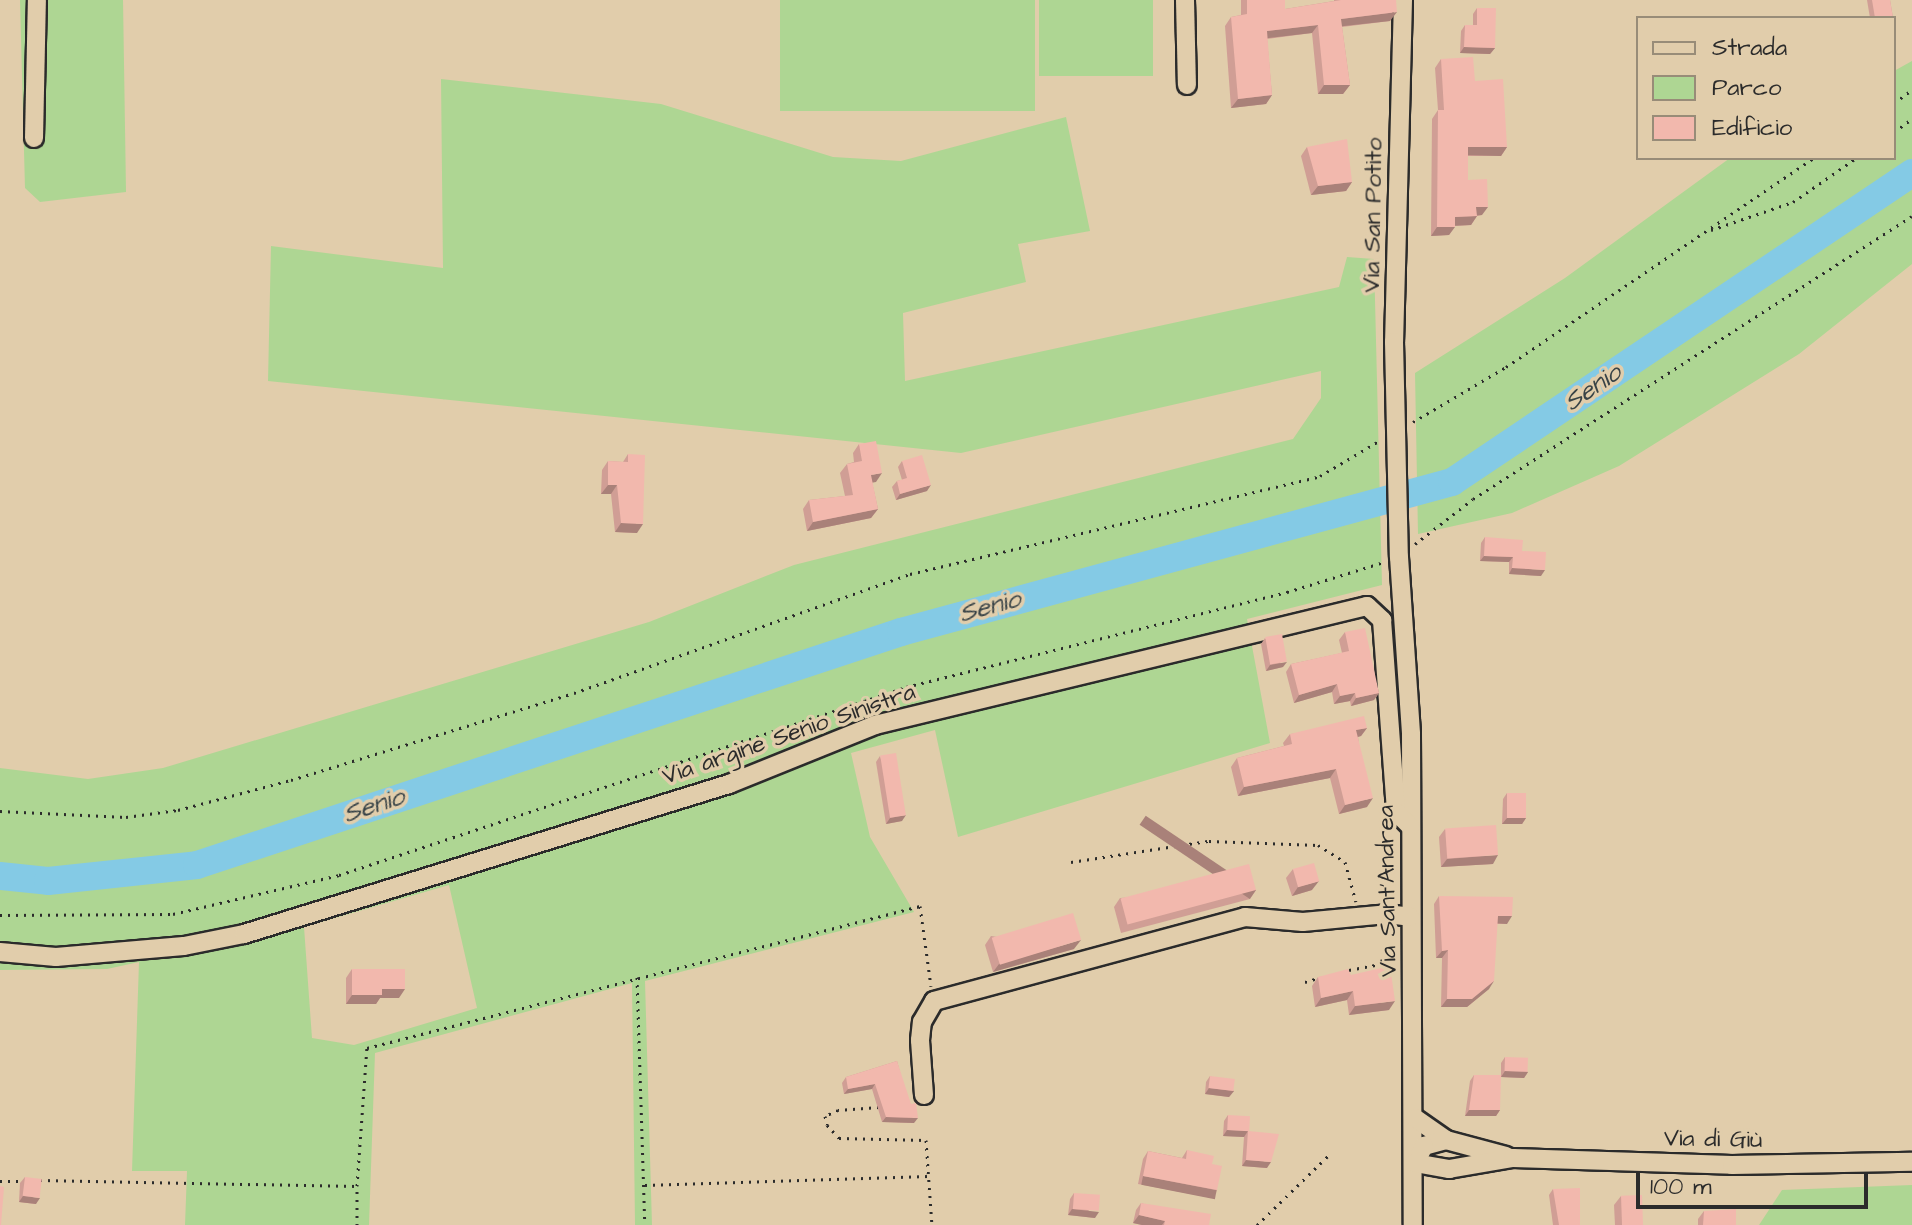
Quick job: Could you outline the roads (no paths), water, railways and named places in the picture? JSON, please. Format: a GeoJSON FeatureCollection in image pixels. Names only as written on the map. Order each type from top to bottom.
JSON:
{"type":"FeatureCollection","features":[{"type":"Feature","properties":{"kind":"street"},"geometry":{"type":"LineString","coordinates":[[34,138],[37,0]]}},
{"type":"Feature","properties":{"kind":"street"},"geometry":{"type":"LineString","coordinates":[[1185,0],[1187,85]]}},
{"type":"Feature","properties":{"kind":"street","name":"Via San Potito"},"geometry":{"type":"LineString","coordinates":[[1399,557],[1399,431],[1394,342],[1403,0]]}},
{"type":"Feature","properties":{"kind":"street","name":"Via Sant'Andrea"},"geometry":{"type":"LineString","coordinates":[[1399,557],[1411,734],[1410,917],[1415,1118],[1413,1225]]}},
{"type":"Feature","properties":{"kind":"street","name":"Via argine Senio Sinistra"},"geometry":{"type":"LineString","coordinates":[[0,952],[56,957],[184,946],[244,934],[729,784],[875,725],[1367,606],[1382,620],[1396,812],[1410,826]]}},
{"type":"Feature","properties":{"kind":"street"},"geometry":{"type":"LineString","coordinates":[[924,1095],[920,1040],[922,1022],[934,1001],[1245,917],[1303,922],[1410,917]]}},
{"type":"Feature","properties":{"kind":"street","name":"Via di Giù"},"geometry":{"type":"LineString","coordinates":[[1415,1118],[1446,1140],[1513,1158]]}},
{"type":"Feature","properties":{"kind":"street"},"geometry":{"type":"LineString","coordinates":[[1415,1163],[1424,1146],[1446,1140]]}},
{"type":"Feature","properties":{"kind":"street","name":"Via di Giù"},"geometry":{"type":"LineString","coordinates":[[1415,1163],[1449,1169],[1513,1158],[1732,1165],[1912,1162]]}},
{"type":"Feature","properties":{"kind":"street","name":"Via di Giù"},"geometry":{"type":"LineString","coordinates":[[1413,1196],[1449,1169]]}},
{"type":"Feature","properties":{"kind":"waterway","name":"Senio"},"geometry":{"type":"LineString","coordinates":[[0,876],[48,881],[197,865],[901,632],[1452,482],[1912,173]]}}]}
